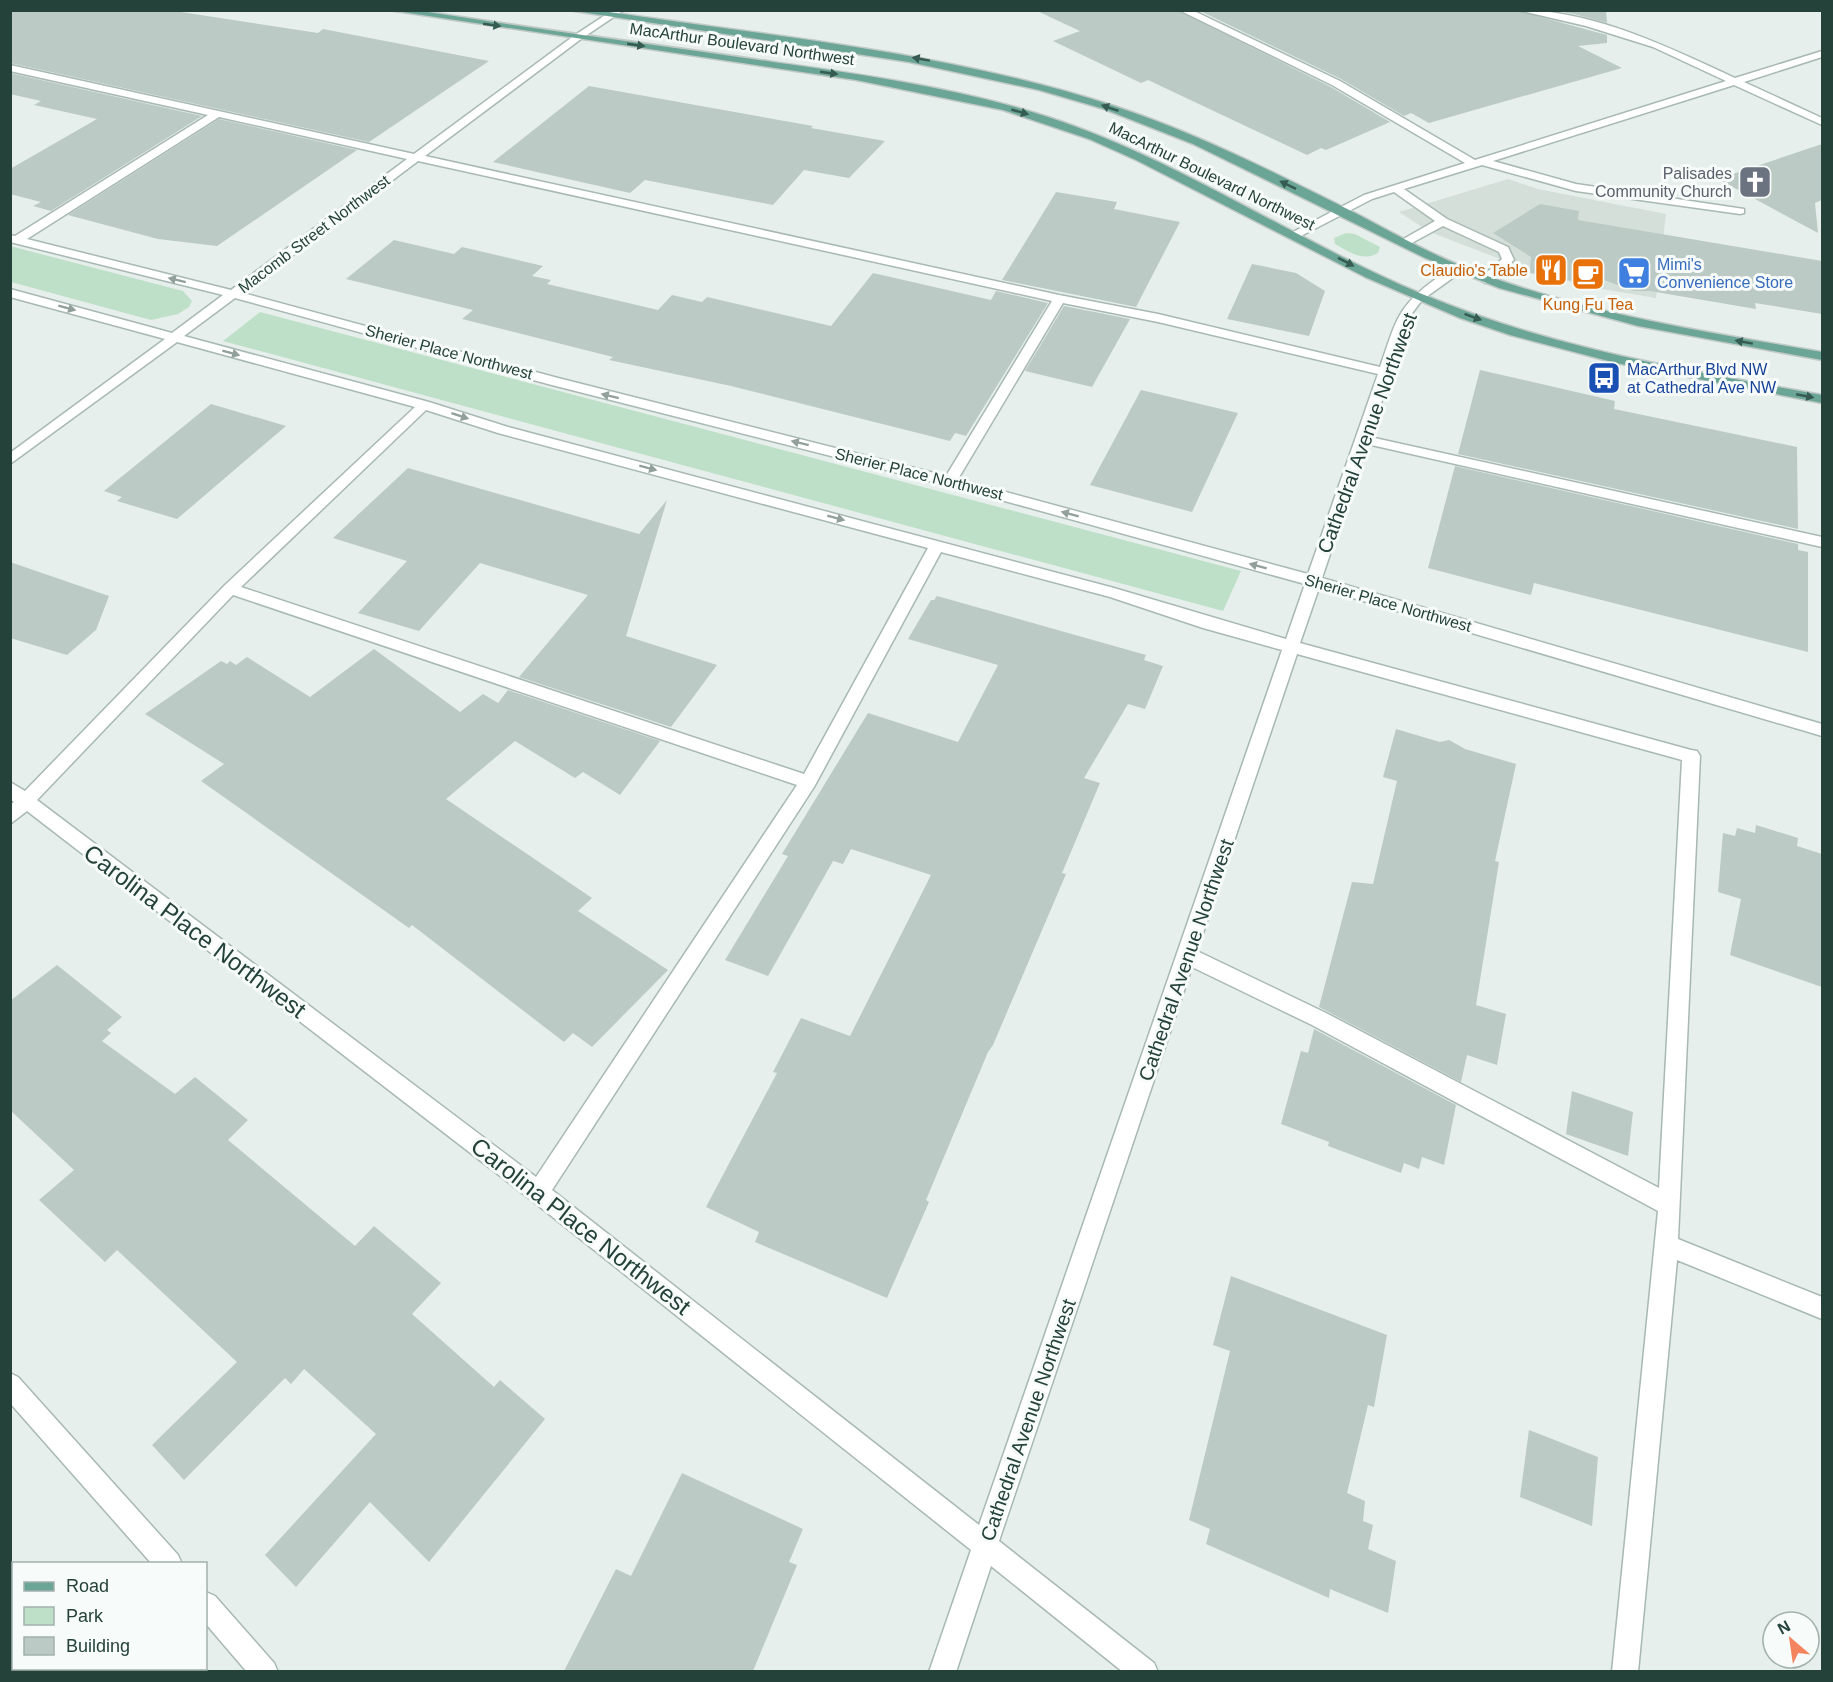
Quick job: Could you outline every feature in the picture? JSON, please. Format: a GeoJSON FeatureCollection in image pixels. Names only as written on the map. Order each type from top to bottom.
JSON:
{"type":"FeatureCollection","features":[{"type":"Feature","properties":{"kind":"main road","name":"MacArthur Boulevard Northwest"},"geometry":{"type":"LineString","coordinates":[[393,10],[888,81],[992,104],[1114,145],[1418,297],[1519,334],[1590,354],[1822,399]]}},
{"type":"Feature","properties":{"kind":"main road","name":"MacArthur Boulevard Northwest"},"geometry":{"type":"LineString","coordinates":[[572,10],[615,13],[910,57],[1018,80],[1112,108],[1154,124],[1341,211],[1457,269],[1485,279],[1548,300],[1605,315],[1822,356]]}},
{"type":"Feature","properties":{"kind":"street"},"geometry":{"type":"LineString","coordinates":[[1183,10],[1336,83],[1478,163],[1564,184],[1740,211]]}},
{"type":"Feature","properties":{"kind":"street"},"geometry":{"type":"LineString","coordinates":[[1521,10],[1623,33],[1671,51],[1822,122]]}},
{"type":"Feature","properties":{"kind":"street","name":"Macomb Street Northwest"},"geometry":{"type":"LineString","coordinates":[[10,460],[578,37],[615,13]]}},
{"type":"Feature","properties":{"kind":"street"},"geometry":{"type":"LineString","coordinates":[[1295,235],[1341,211],[1395,188],[1822,54]]}},
{"type":"Feature","properties":{"kind":"street"},"geometry":{"type":"LineString","coordinates":[[10,68],[1059,299],[1158,318],[1384,372]]}},
{"type":"Feature","properties":{"kind":"street"},"geometry":{"type":"LineString","coordinates":[[14,239],[218,114]]}},
{"type":"Feature","properties":{"kind":"street"},"geometry":{"type":"LineString","coordinates":[[1395,188],[1443,221],[1504,250],[1508,260],[1485,279]]}},
{"type":"Feature","properties":{"kind":"street"},"geometry":{"type":"LineString","coordinates":[[1404,243],[1443,221]]}},
{"type":"Feature","properties":{"kind":"street","name":"Sherier Place Northwest"},"geometry":{"type":"LineString","coordinates":[[14,239],[233,294],[553,381],[950,481],[1314,581],[1822,730]]}},
{"type":"Feature","properties":{"kind":"street","name":"Cathedral Avenue Northwest"},"geometry":{"type":"LineString","coordinates":[[942,1671],[1188,956],[1404,316],[1418,297],[1457,269]]}},
{"type":"Feature","properties":{"kind":"street"},"geometry":{"type":"LineString","coordinates":[[10,293],[424,405],[504,430],[1114,593],[1293,647],[1691,756],[1667,1245],[1625,1671]]}},
{"type":"Feature","properties":{"kind":"street"},"geometry":{"type":"LineString","coordinates":[[950,481],[1059,299]]}},
{"type":"Feature","properties":{"kind":"street"},"geometry":{"type":"LineString","coordinates":[[16,803],[230,589],[424,405]]}},
{"type":"Feature","properties":{"kind":"street"},"geometry":{"type":"LineString","coordinates":[[1362,439],[1822,542]]}},
{"type":"Feature","properties":{"kind":"street"},"geometry":{"type":"LineString","coordinates":[[538,1192],[579,1134],[808,782],[937,545]]}},
{"type":"Feature","properties":{"kind":"street"},"geometry":{"type":"LineString","coordinates":[[230,589],[808,782]]}},
{"type":"Feature","properties":{"kind":"street","name":"Carolina Place Northwest"},"geometry":{"type":"LineString","coordinates":[[16,803],[538,1192],[1145,1671]]}},
{"type":"Feature","properties":{"kind":"street"},"geometry":{"type":"LineString","coordinates":[[1188,956],[1319,1019],[1669,1205]]}},
{"type":"Feature","properties":{"kind":"street"},"geometry":{"type":"LineString","coordinates":[[1667,1245],[1822,1308]]}},
{"type":"Feature","properties":{"kind":"street"},"geometry":{"type":"LineString","coordinates":[[10,1385],[168,1562]]}},
{"type":"Feature","properties":{"kind":"street"},"geometry":{"type":"LineString","coordinates":[[207,1606],[265,1671]]}},
{"type":"Feature","properties":{"kind":"shaded area"},"geometry":{"type":"Polygon","coordinates":[[[1508,179],[1538,189],[1666,214],[1656,298],[1584,286],[1523,268],[1430,232],[1399,212],[1508,179]]]}},
{"type":"Feature","properties":{"kind":"green space"},"geometry":{"type":"Polygon","coordinates":[[[1346,233],[1355,234],[1380,247],[1378,253],[1367,257],[1361,256],[1335,244],[1334,238],[1346,233]]]}},
{"type":"Feature","properties":{"kind":"green space"},"geometry":{"type":"Polygon","coordinates":[[[10,246],[183,291],[192,301],[189,307],[178,314],[151,320],[11,282],[10,246]]]}},
{"type":"Feature","properties":{"kind":"green space"},"geometry":{"type":"Polygon","coordinates":[[[260,312],[1241,571],[1223,611],[223,341],[260,312]]]}},
{"type":"Feature","properties":{"kind":"building"},"geometry":{"type":"Polygon","coordinates":[[[10,10],[168,10],[318,33],[323,29],[489,61],[369,142],[10,63],[10,10]]]}},
{"type":"Feature","properties":{"kind":"building"},"geometry":{"type":"Polygon","coordinates":[[[1035,10],[1177,10],[1331,87],[1390,122],[1326,150],[1321,148],[1307,155],[1148,80],[1141,83],[1053,41],[1080,31],[1035,10]]]}},
{"type":"Feature","properties":{"kind":"building"},"geometry":{"type":"Polygon","coordinates":[[[1198,10],[1515,10],[1607,35],[1607,43],[1578,46],[1622,68],[1429,123],[1411,113],[1404,116],[1341,79],[1198,10]]]}},
{"type":"Feature","properties":{"kind":"building"},"geometry":{"type":"Polygon","coordinates":[[[1552,10],[1606,10],[1607,23],[1574,14],[1552,10]]]}},
{"type":"Feature","properties":{"kind":"building"},"geometry":{"type":"Polygon","coordinates":[[[10,73],[202,116],[51,211],[33,206],[41,202],[10,194],[10,169],[97,119],[34,105],[41,101],[10,94],[10,73]]]}},
{"type":"Feature","properties":{"kind":"building"},"geometry":{"type":"Polygon","coordinates":[[[589,86],[885,141],[849,178],[804,170],[773,205],[645,180],[630,193],[493,162],[589,86]]]}},
{"type":"Feature","properties":{"kind":"building"},"geometry":{"type":"Polygon","coordinates":[[[219,119],[357,150],[217,246],[158,239],[68,215],[219,119]]]}},
{"type":"Feature","properties":{"kind":"building"},"geometry":{"type":"Polygon","coordinates":[[[1822,144],[1822,200],[1815,203],[1818,233],[1718,179],[1822,144]]]}},
{"type":"Feature","properties":{"kind":"building"},"geometry":{"type":"Polygon","coordinates":[[[1056,192],[1117,202],[1114,209],[1180,222],[1136,307],[1002,280],[1056,192]]]}},
{"type":"Feature","properties":{"kind":"building"},"geometry":{"type":"Polygon","coordinates":[[[1540,204],[1579,211],[1578,220],[1822,261],[1822,314],[1755,303],[1756,309],[1650,291],[1634,291],[1574,269],[1573,281],[1530,273],[1531,257],[1493,233],[1540,204]]]}},
{"type":"Feature","properties":{"kind":"building"},"geometry":{"type":"Polygon","coordinates":[[[394,240],[454,254],[462,247],[543,266],[532,276],[551,280],[547,284],[658,310],[672,295],[702,302],[707,297],[831,326],[873,273],[991,300],[996,291],[1048,303],[966,436],[955,433],[950,441],[731,386],[609,360],[613,357],[462,319],[473,310],[346,279],[394,240]]]}},
{"type":"Feature","properties":{"kind":"building"},"geometry":{"type":"Polygon","coordinates":[[[1252,264],[1296,273],[1325,291],[1309,336],[1227,319],[1252,264]]]}},
{"type":"Feature","properties":{"kind":"building"},"geometry":{"type":"Polygon","coordinates":[[[1064,306],[1130,319],[1092,387],[1025,371],[1064,306]]]}},
{"type":"Feature","properties":{"kind":"building"},"geometry":{"type":"Polygon","coordinates":[[[1480,370],[1615,401],[1614,409],[1797,447],[1798,529],[1458,454],[1480,370]]]}},
{"type":"Feature","properties":{"kind":"building"},"geometry":{"type":"Polygon","coordinates":[[[1141,390],[1238,413],[1192,512],[1090,485],[1141,390]]]}},
{"type":"Feature","properties":{"kind":"building"},"geometry":{"type":"Polygon","coordinates":[[[211,404],[286,426],[177,519],[117,501],[122,497],[104,491],[211,404]]]}},
{"type":"Feature","properties":{"kind":"building"},"geometry":{"type":"Polygon","coordinates":[[[1455,466],[1798,544],[1798,550],[1808,552],[1808,652],[1534,583],[1531,595],[1428,568],[1455,466]]]}},
{"type":"Feature","properties":{"kind":"building"},"geometry":{"type":"Polygon","coordinates":[[[408,468],[639,534],[667,500],[626,636],[717,665],[671,727],[519,677],[588,595],[480,563],[419,631],[358,613],[407,561],[333,538],[408,468]]]}},
{"type":"Feature","properties":{"kind":"building"},"geometry":{"type":"Polygon","coordinates":[[[10,562],[109,596],[96,630],[67,655],[10,638],[10,562]]]}},
{"type":"Feature","properties":{"kind":"building"},"geometry":{"type":"Polygon","coordinates":[[[937,596],[1146,655],[1144,660],[1163,666],[1145,709],[1128,704],[1084,778],[1100,783],[1062,873],[1066,874],[988,1052],[926,1200],[929,1202],[887,1298],[755,1242],[759,1232],[706,1207],[777,1073],[773,1072],[801,1018],[850,1036],[931,875],[851,849],[843,864],[833,861],[768,976],[725,960],[788,856],[782,854],[868,713],[958,742],[998,665],[908,639],[931,600],[937,596]]]}},
{"type":"Feature","properties":{"kind":"building"},"geometry":{"type":"Polygon","coordinates":[[[374,649],[460,712],[483,694],[498,703],[508,690],[660,741],[620,795],[583,772],[575,778],[515,741],[446,799],[592,898],[578,911],[668,970],[592,1047],[573,1033],[564,1042],[412,925],[409,928],[201,781],[224,764],[145,714],[221,661],[227,664],[230,661],[236,665],[247,657],[310,697],[374,649]]]}},
{"type":"Feature","properties":{"kind":"building"},"geometry":{"type":"Polygon","coordinates":[[[1396,729],[1440,742],[1449,740],[1465,749],[1516,764],[1495,861],[1499,862],[1476,1005],[1506,1014],[1497,1065],[1467,1055],[1461,1082],[1319,1007],[1352,882],[1373,884],[1397,781],[1383,777],[1396,729]]]}},
{"type":"Feature","properties":{"kind":"building"},"geometry":{"type":"Polygon","coordinates":[[[1756,825],[1798,838],[1797,846],[1822,854],[1822,987],[1730,955],[1741,899],[1718,892],[1723,833],[1735,836],[1737,828],[1755,833],[1756,825]]]}},
{"type":"Feature","properties":{"kind":"building"},"geometry":{"type":"Polygon","coordinates":[[[57,965],[122,1017],[107,1030],[111,1033],[102,1041],[175,1094],[195,1077],[248,1120],[228,1140],[355,1246],[374,1226],[441,1283],[412,1314],[494,1387],[500,1380],[545,1419],[429,1562],[370,1502],[296,1587],[265,1555],[376,1434],[304,1369],[291,1384],[285,1378],[184,1480],[152,1445],[237,1362],[117,1250],[105,1262],[39,1200],[74,1170],[10,1110],[10,1001],[57,965]]]}},
{"type":"Feature","properties":{"kind":"building"},"geometry":{"type":"Polygon","coordinates":[[[1314,1029],[1456,1105],[1444,1165],[1422,1157],[1419,1169],[1404,1163],[1401,1173],[1328,1146],[1329,1142],[1281,1124],[1301,1051],[1308,1053],[1314,1029]]]}},
{"type":"Feature","properties":{"kind":"building"},"geometry":{"type":"Polygon","coordinates":[[[1572,1091],[1633,1112],[1628,1156],[1566,1134],[1572,1091]]]}},
{"type":"Feature","properties":{"kind":"building"},"geometry":{"type":"Polygon","coordinates":[[[1231,1276],[1387,1335],[1374,1407],[1368,1405],[1347,1493],[1365,1501],[1363,1521],[1373,1525],[1368,1549],[1396,1561],[1388,1613],[1330,1589],[1329,1598],[1206,1544],[1210,1529],[1189,1520],[1230,1351],[1213,1345],[1231,1276]]]}},
{"type":"Feature","properties":{"kind":"building"},"geometry":{"type":"Polygon","coordinates":[[[1529,1430],[1598,1457],[1592,1526],[1520,1497],[1529,1430]]]}},
{"type":"Feature","properties":{"kind":"building"},"geometry":{"type":"Polygon","coordinates":[[[682,1473],[803,1529],[789,1562],[797,1565],[753,1671],[564,1671],[616,1569],[631,1576],[682,1473]]]}},
{"type":"Feature","properties":{"kind":"place","name":"Palisades Community Church"},"geometry":{"type":"Point","coordinates":[1755,182]}},
{"type":"Feature","properties":{"kind":"place","name":"Claudio's Table"},"geometry":{"type":"Point","coordinates":[1551,270]}},
{"type":"Feature","properties":{"kind":"place","name":"Mimi's Convenience Store"},"geometry":{"type":"Point","coordinates":[1634,273]}},
{"type":"Feature","properties":{"kind":"place","name":"Kung Fu Tea"},"geometry":{"type":"Point","coordinates":[1588,274]}},
{"type":"Feature","properties":{"kind":"place","name":"MacArthur Blvd NW at Cathedral Ave NW"},"geometry":{"type":"Point","coordinates":[1604,378]}}]}
